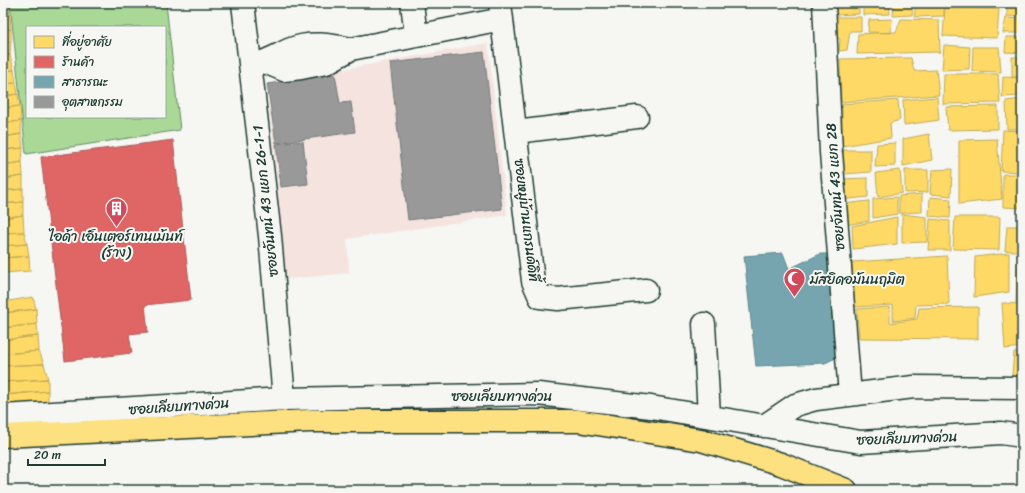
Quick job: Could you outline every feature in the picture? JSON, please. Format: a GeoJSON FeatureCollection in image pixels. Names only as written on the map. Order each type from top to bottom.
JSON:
{"type":"FeatureCollection","features":[{"type":"Feature","properties":{"kind":"highway"},"geometry":{"type":"LineString","coordinates":[[3,436],[310,421],[578,421],[701,440],[781,464],[846,490]]}},
{"type":"Feature","properties":{"kind":"street","name":"ซอยจันทน์ 43 แยก 26-1-1"},"geometry":{"type":"LineString","coordinates":[[243,3],[258,63],[270,236],[284,399]]}},
{"type":"Feature","properties":{"kind":"street"},"geometry":{"type":"LineString","coordinates":[[412,3],[416,36]]}},
{"type":"Feature","properties":{"kind":"street","name":"ซอยจันทน์ 43 แยก 28"},"geometry":{"type":"LineString","coordinates":[[824,3],[831,152],[850,395]]}},
{"type":"Feature","properties":{"kind":"street","name":"ซอยหมู่บ้านแกรนด์ดิที้"},"geometry":{"type":"LineString","coordinates":[[258,63],[293,48],[323,44],[351,49],[416,36],[501,11],[533,281],[540,298],[558,299],[646,290]]}},
{"type":"Feature","properties":{"kind":"street"},"geometry":{"type":"LineString","coordinates":[[516,132],[636,117]]}},
{"type":"Feature","properties":{"kind":"street"},"geometry":{"type":"LineString","coordinates":[[704,324],[709,416]]}},
{"type":"Feature","properties":{"kind":"street"},"geometry":{"type":"LineString","coordinates":[[764,426],[795,405],[816,399],[914,388],[1022,388]]}},
{"type":"Feature","properties":{"kind":"street","name":"ซอยเลียบทางด่วน"},"geometry":{"type":"LineString","coordinates":[[3,416],[284,399],[538,394],[651,406],[861,442],[1001,433],[1022,436]]}},
{"type":"Feature","properties":{"kind":"shaded area"},"geometry":{"type":"Polygon","coordinates":[[[488,43],[507,215],[347,239],[349,273],[286,279],[267,83],[488,43]]]}},
{"type":"Feature","properties":{"kind":"green space"},"geometry":{"type":"Polygon","coordinates":[[[10,3],[166,3],[180,130],[26,154],[10,3]]]}},
{"type":"Feature","properties":{"kind":"building: ที่อยู่อาศัย"},"geometry":{"type":"Polygon","coordinates":[[[3,3],[8,3],[10,15],[3,15],[3,3]]]}},
{"type":"Feature","properties":{"kind":"building: ที่อยู่อาศัย"},"geometry":{"type":"Polygon","coordinates":[[[831,3],[859,3],[859,14],[832,15],[831,3]]]}},
{"type":"Feature","properties":{"kind":"building: ที่อยู่อาศัย"},"geometry":{"type":"Polygon","coordinates":[[[863,3],[889,3],[890,14],[863,15],[863,3]]]}},
{"type":"Feature","properties":{"kind":"building: ที่อยู่อาศัย"},"geometry":{"type":"Polygon","coordinates":[[[894,3],[913,3],[912,15],[893,16],[894,3]]]}},
{"type":"Feature","properties":{"kind":"building: ที่อยู่อาศัย"},"geometry":{"type":"Polygon","coordinates":[[[916,3],[944,3],[944,16],[914,17],[916,3]]]}},
{"type":"Feature","properties":{"kind":"building: ที่อยู่อาศัย"},"geometry":{"type":"Polygon","coordinates":[[[948,3],[997,3],[997,6],[948,3]]]}},
{"type":"Feature","properties":{"kind":"building: ที่อยู่อาศัย"},"geometry":{"type":"Polygon","coordinates":[[[1007,3],[1022,3],[1022,17],[1007,16],[1007,3]]]}},
{"type":"Feature","properties":{"kind":"building: ที่อยู่อาศัย"},"geometry":{"type":"Polygon","coordinates":[[[945,8],[999,9],[997,38],[943,36],[945,8]]]}},
{"type":"Feature","properties":{"kind":"building: ที่อยู่อาศัย"},"geometry":{"type":"Polygon","coordinates":[[[3,15],[10,15],[11,29],[3,29],[3,15]]]}},
{"type":"Feature","properties":{"kind":"building: ที่อยู่อาศัย"},"geometry":{"type":"Polygon","coordinates":[[[833,17],[861,17],[861,31],[850,31],[847,50],[839,51],[840,39],[833,36],[833,17]]]}},
{"type":"Feature","properties":{"kind":"building: ที่อยู่อาศัย"},"geometry":{"type":"Polygon","coordinates":[[[1006,18],[1022,19],[1022,33],[1003,33],[1006,18]]]}},
{"type":"Feature","properties":{"kind":"building: ที่อยู่อาศัย"},"geometry":{"type":"Polygon","coordinates":[[[892,19],[891,33],[868,32],[869,20],[892,19]]]}},
{"type":"Feature","properties":{"kind":"building: ที่อยู่อาศัย"},"geometry":{"type":"Polygon","coordinates":[[[901,19],[939,20],[940,52],[857,54],[858,34],[896,32],[901,19]]]}},
{"type":"Feature","properties":{"kind":"building: ที่อยู่อาศัย"},"geometry":{"type":"Polygon","coordinates":[[[3,29],[11,29],[11,42],[3,43],[3,29]]]}},
{"type":"Feature","properties":{"kind":"building: ที่อยู่อาศัย"},"geometry":{"type":"Polygon","coordinates":[[[1006,37],[1022,37],[1022,53],[1005,52],[1006,37]]]}},
{"type":"Feature","properties":{"kind":"building: ที่อยู่อาศัย"},"geometry":{"type":"Polygon","coordinates":[[[11,42],[10,55],[3,56],[3,43],[11,42]]]}},
{"type":"Feature","properties":{"kind":"building: ที่อยู่อาศัย"},"geometry":{"type":"Polygon","coordinates":[[[944,45],[970,47],[969,69],[942,70],[944,45]]]}},
{"type":"Feature","properties":{"kind":"building: ที่อยู่อาศัย"},"geometry":{"type":"Polygon","coordinates":[[[973,47],[999,47],[1001,72],[972,71],[973,47]]]}},
{"type":"Feature","properties":{"kind":"building: ที่อยู่อาศัย"},"geometry":{"type":"Polygon","coordinates":[[[10,55],[14,70],[3,71],[3,56],[10,55]]]}},
{"type":"Feature","properties":{"kind":"building: ที่อยู่อาศัย"},"geometry":{"type":"Polygon","coordinates":[[[1012,57],[1022,57],[1022,77],[1012,77],[1012,57]]]}},
{"type":"Feature","properties":{"kind":"building: ที่อยู่อาศัย"},"geometry":{"type":"Polygon","coordinates":[[[911,58],[914,71],[936,70],[939,95],[841,102],[840,59],[911,58]]]}},
{"type":"Feature","properties":{"kind":"building: ที่อยู่อาศัย"},"geometry":{"type":"Polygon","coordinates":[[[14,70],[16,83],[3,84],[3,71],[14,70]]]}},
{"type":"Feature","properties":{"kind":"building: ที่อยู่อาศัย"},"geometry":{"type":"Polygon","coordinates":[[[944,74],[998,74],[1000,103],[943,104],[944,74]]]}},
{"type":"Feature","properties":{"kind":"building: ที่อยู่อาศัย"},"geometry":{"type":"Polygon","coordinates":[[[1003,77],[1022,78],[1022,96],[1002,97],[1003,77]]]}},
{"type":"Feature","properties":{"kind":"building: ที่อยู่อาศัย"},"geometry":{"type":"Polygon","coordinates":[[[16,83],[18,94],[3,96],[3,84],[16,83]]]}},
{"type":"Feature","properties":{"kind":"building: ที่อยู่อาศัย"},"geometry":{"type":"Polygon","coordinates":[[[18,94],[20,106],[3,108],[3,96],[18,94]]]}},
{"type":"Feature","properties":{"kind":"building: ที่อยู่อาศัย"},"geometry":{"type":"Polygon","coordinates":[[[937,97],[939,120],[904,125],[903,100],[937,97]]]}},
{"type":"Feature","properties":{"kind":"building: ที่อยู่อาศัย"},"geometry":{"type":"Polygon","coordinates":[[[1022,99],[1022,129],[1007,129],[1006,101],[1022,99]]]}},
{"type":"Feature","properties":{"kind":"building: ที่อยู่อาศัย"},"geometry":{"type":"Polygon","coordinates":[[[898,100],[900,120],[890,123],[891,138],[842,146],[842,104],[898,100]]]}},
{"type":"Feature","properties":{"kind":"building: ที่อยู่อาศัย"},"geometry":{"type":"Polygon","coordinates":[[[20,106],[21,121],[3,123],[3,108],[20,106]]]}},
{"type":"Feature","properties":{"kind":"building: ที่อยู่อาศัย"},"geometry":{"type":"Polygon","coordinates":[[[998,106],[998,129],[948,130],[946,107],[998,106]]]}},
{"type":"Feature","properties":{"kind":"building: ที่อยู่อาศัย"},"geometry":{"type":"Polygon","coordinates":[[[21,121],[21,134],[3,137],[3,123],[21,121]]]}},
{"type":"Feature","properties":{"kind":"building: ที่อยู่อาศัย"},"geometry":{"type":"Polygon","coordinates":[[[1003,130],[1022,131],[1022,172],[1001,171],[1003,130]]]}},
{"type":"Feature","properties":{"kind":"building: ที่อยู่อาศัย"},"geometry":{"type":"Polygon","coordinates":[[[21,134],[23,148],[3,150],[3,137],[21,134]]]}},
{"type":"Feature","properties":{"kind":"building: ที่อยู่อาศัย"},"geometry":{"type":"Polygon","coordinates":[[[929,134],[932,160],[903,166],[903,139],[929,134]]]}},
{"type":"Feature","properties":{"kind":"building: ที่อยู่อาศัย"},"geometry":{"type":"Polygon","coordinates":[[[997,139],[1002,199],[959,204],[959,140],[997,139]]]}},
{"type":"Feature","properties":{"kind":"building: ที่อยู่อาศัย"},"geometry":{"type":"Polygon","coordinates":[[[895,143],[895,166],[875,167],[877,144],[895,143]]]}},
{"type":"Feature","properties":{"kind":"building: ที่อยู่อาศัย"},"geometry":{"type":"Polygon","coordinates":[[[23,148],[22,162],[3,165],[3,150],[23,148]]]}},
{"type":"Feature","properties":{"kind":"building: ที่อยู่อาศัย"},"geometry":{"type":"Polygon","coordinates":[[[843,150],[871,150],[871,172],[844,174],[843,150]]]}},
{"type":"Feature","properties":{"kind":"building: ที่อยู่อาศัย"},"geometry":{"type":"Polygon","coordinates":[[[22,162],[23,176],[3,179],[3,165],[22,162]]]}},
{"type":"Feature","properties":{"kind":"building: ที่อยู่อาศัย"},"geometry":{"type":"Polygon","coordinates":[[[952,169],[951,196],[930,194],[932,170],[952,169]]]}},
{"type":"Feature","properties":{"kind":"building: ที่อยู่อาศัย"},"geometry":{"type":"Polygon","coordinates":[[[900,170],[902,193],[878,197],[876,173],[900,170]]]}},
{"type":"Feature","properties":{"kind":"building: ที่อยู่อาศัย"},"geometry":{"type":"Polygon","coordinates":[[[905,170],[928,170],[928,192],[905,193],[905,170]]]}},
{"type":"Feature","properties":{"kind":"building: ที่อยู่อาศัย"},"geometry":{"type":"Polygon","coordinates":[[[1003,174],[1021,174],[1021,208],[1003,207],[1003,174]]]}},
{"type":"Feature","properties":{"kind":"building: ที่อยู่อาศัย"},"geometry":{"type":"Polygon","coordinates":[[[23,176],[23,189],[3,191],[3,179],[23,176]]]}},
{"type":"Feature","properties":{"kind":"building: ที่อยู่อาศัย"},"geometry":{"type":"Polygon","coordinates":[[[868,178],[868,197],[841,200],[842,179],[868,178]]]}},
{"type":"Feature","properties":{"kind":"building: ที่อยู่อาศัย"},"geometry":{"type":"Polygon","coordinates":[[[23,189],[23,202],[3,204],[3,191],[23,189]]]}},
{"type":"Feature","properties":{"kind":"building: ที่อยู่อาศัย"},"geometry":{"type":"Polygon","coordinates":[[[922,194],[922,212],[899,213],[899,196],[922,194]]]}},
{"type":"Feature","properties":{"kind":"building: ที่อยู่อาศัย"},"geometry":{"type":"Polygon","coordinates":[[[897,197],[897,214],[873,218],[873,199],[897,197]]]}},
{"type":"Feature","properties":{"kind":"building: ที่อยู่อาศัย"},"geometry":{"type":"Polygon","coordinates":[[[930,197],[951,199],[950,218],[929,216],[930,197]]]}},
{"type":"Feature","properties":{"kind":"building: ที่อยู่อาศัย"},"geometry":{"type":"Polygon","coordinates":[[[869,201],[869,221],[845,225],[843,204],[869,201]]]}},
{"type":"Feature","properties":{"kind":"building: ที่อยู่อาศัย"},"geometry":{"type":"Polygon","coordinates":[[[23,202],[23,215],[3,218],[3,204],[23,202]]]}},
{"type":"Feature","properties":{"kind":"building: ที่อยู่อาศัย"},"geometry":{"type":"Polygon","coordinates":[[[902,214],[927,217],[927,242],[902,243],[902,214]]]}},
{"type":"Feature","properties":{"kind":"building: ที่อยู่อาศัย"},"geometry":{"type":"Polygon","coordinates":[[[23,215],[24,232],[3,233],[3,218],[23,215]]]}},
{"type":"Feature","properties":{"kind":"building: ที่อยู่อาศัย"},"geometry":{"type":"Polygon","coordinates":[[[897,217],[897,244],[853,249],[852,226],[897,217]]]}},
{"type":"Feature","properties":{"kind":"building: ที่อยู่อาศัย"},"geometry":{"type":"Polygon","coordinates":[[[955,217],[1000,217],[999,250],[953,249],[955,217]]]}},
{"type":"Feature","properties":{"kind":"building: ที่อยู่อาศัย"},"geometry":{"type":"Polygon","coordinates":[[[930,219],[950,221],[950,250],[928,250],[930,219]]]}},
{"type":"Feature","properties":{"kind":"building: ที่อยู่อาศัย"},"geometry":{"type":"Polygon","coordinates":[[[1007,226],[1022,226],[1022,251],[1005,251],[1007,226]]]}},
{"type":"Feature","properties":{"kind":"building: ที่อยู่อาศัย"},"geometry":{"type":"Polygon","coordinates":[[[24,232],[27,244],[3,246],[3,233],[24,232]]]}},
{"type":"Feature","properties":{"kind":"building: ที่อยู่อาศัย"},"geometry":{"type":"Polygon","coordinates":[[[27,244],[29,256],[3,258],[3,246],[27,244]]]}},
{"type":"Feature","properties":{"kind":"building: ที่อยู่อาศัย"},"geometry":{"type":"Polygon","coordinates":[[[1009,253],[1009,292],[974,297],[975,257],[1009,253]]]}},
{"type":"Feature","properties":{"kind":"building: ที่อยู่อาศัย"},"geometry":{"type":"Polygon","coordinates":[[[1018,254],[1022,254],[1022,303],[1016,303],[1018,254]]]}},
{"type":"Feature","properties":{"kind":"building: ที่อยู่อาศัย"},"geometry":{"type":"Polygon","coordinates":[[[29,256],[30,271],[3,273],[3,258],[29,256]]]}},
{"type":"Feature","properties":{"kind":"building: ที่อยู่อาศัย"},"geometry":{"type":"Polygon","coordinates":[[[947,256],[949,304],[916,305],[915,318],[893,321],[893,305],[854,307],[852,262],[947,256]]]}},
{"type":"Feature","properties":{"kind":"building: ที่อยู่อาศัย"},"geometry":{"type":"Polygon","coordinates":[[[33,297],[36,309],[3,313],[3,302],[33,297]]]}},
{"type":"Feature","properties":{"kind":"building: ที่อยู่อาศัย"},"geometry":{"type":"Polygon","coordinates":[[[1002,303],[1022,304],[1022,347],[1005,349],[1002,303]]]}},
{"type":"Feature","properties":{"kind":"building: ที่อยู่อาศัย"},"geometry":{"type":"Polygon","coordinates":[[[890,307],[890,323],[917,319],[919,308],[978,307],[978,339],[859,338],[857,309],[890,307]]]}},
{"type":"Feature","properties":{"kind":"building: ที่อยู่อาศัย"},"geometry":{"type":"Polygon","coordinates":[[[36,309],[37,324],[3,328],[3,313],[36,309]]]}},
{"type":"Feature","properties":{"kind":"building: ที่อยู่อาศัย"},"geometry":{"type":"Polygon","coordinates":[[[37,324],[38,336],[3,340],[3,328],[37,324]]]}},
{"type":"Feature","properties":{"kind":"building: ที่อยู่อาศัย"},"geometry":{"type":"Polygon","coordinates":[[[38,336],[39,351],[3,354],[3,340],[38,336]]]}},
{"type":"Feature","properties":{"kind":"building: ที่อยู่อาศัย"},"geometry":{"type":"Polygon","coordinates":[[[39,351],[44,364],[3,366],[3,354],[39,351]]]}},
{"type":"Feature","properties":{"kind":"building: ที่อยู่อาศัย"},"geometry":{"type":"Polygon","coordinates":[[[1014,352],[1022,353],[1022,384],[1011,385],[1014,352]]]}},
{"type":"Feature","properties":{"kind":"building: ที่อยู่อาศัย"},"geometry":{"type":"Polygon","coordinates":[[[44,364],[48,379],[3,382],[3,366],[44,364]]]}},
{"type":"Feature","properties":{"kind":"building: ที่อยู่อาศัย"},"geometry":{"type":"Polygon","coordinates":[[[48,379],[48,391],[3,395],[3,382],[48,379]]]}},
{"type":"Feature","properties":{"kind":"building: ที่อยู่อาศัย"},"geometry":{"type":"Polygon","coordinates":[[[48,391],[48,406],[3,410],[3,395],[48,391]]]}},
{"type":"Feature","properties":{"kind":"building: ร้านค้า","name":"ไอด้า เอ็นเตอร์เทนเม้นท์ (ร้าง)"},"geometry":{"type":"Polygon","coordinates":[[[173,140],[191,300],[145,305],[148,332],[129,334],[132,353],[65,361],[41,157],[173,140]]]}},
{"type":"Feature","properties":{"kind":"building: สาธารณะ","name":"มัสยิดอมันนฤมิต"},"geometry":{"type":"Polygon","coordinates":[[[783,253],[789,269],[820,254],[827,254],[831,258],[830,269],[827,271],[834,287],[840,312],[831,315],[837,329],[834,330],[842,355],[825,363],[756,366],[744,256],[783,253]]]}},
{"type":"Feature","properties":{"kind":"building: อุตสาหกรรม"},"geometry":{"type":"Polygon","coordinates":[[[484,52],[502,209],[408,220],[390,63],[484,52]]]}},
{"type":"Feature","properties":{"kind":"building: อุตสาหกรรม"},"geometry":{"type":"Polygon","coordinates":[[[335,74],[340,103],[351,102],[355,132],[276,143],[267,84],[335,74]]]}},
{"type":"Feature","properties":{"kind":"building: อุตสาหกรรม"},"geometry":{"type":"Polygon","coordinates":[[[303,141],[308,184],[281,187],[276,144],[303,141]]]}},
{"type":"Feature","properties":{"kind":"place","name":"ไอด้า เอ็นเตอร์เทนเม้นท์ (ร้าง)"},"geometry":{"type":"Point","coordinates":[116,228]}},
{"type":"Feature","properties":{"kind":"place","name":"มัสยิดอมันนฤมิต"},"geometry":{"type":"Point","coordinates":[794,298]}}]}
